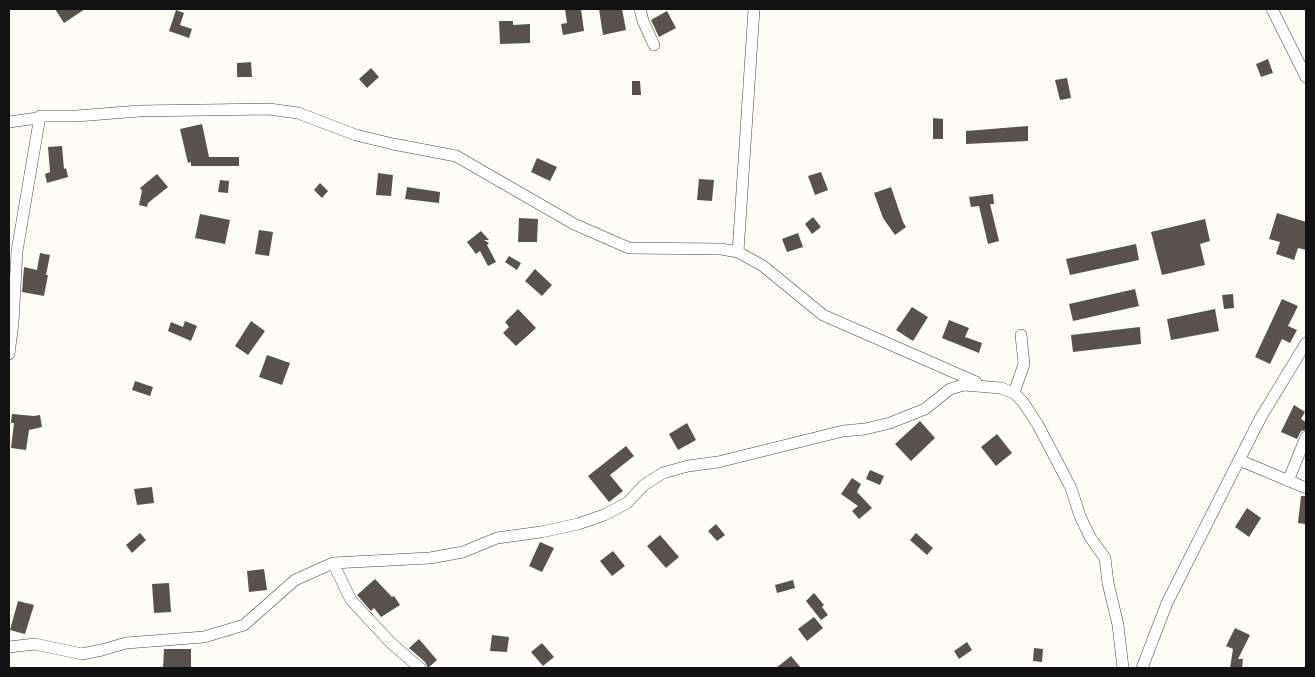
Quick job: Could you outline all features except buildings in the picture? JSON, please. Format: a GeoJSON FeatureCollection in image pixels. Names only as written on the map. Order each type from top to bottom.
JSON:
{"type":"FeatureCollection","features":[{"type":"Feature","properties":{"kind":"street"},"geometry":{"type":"LineString","coordinates":[[640,9],[643,21],[654,45]]}},
{"type":"Feature","properties":{"kind":"street"},"geometry":{"type":"LineString","coordinates":[[738,252],[754,9]]}},
{"type":"Feature","properties":{"kind":"street"},"geometry":{"type":"LineString","coordinates":[[1272,9],[1306,77]]}},
{"type":"Feature","properties":{"kind":"street"},"geometry":{"type":"LineString","coordinates":[[9,122],[38,118],[40,116],[77,116],[139,111],[269,109],[298,113],[356,135],[456,156],[574,224],[629,248],[721,249],[738,252],[763,266],[823,315],[989,388]]}},
{"type":"Feature","properties":{"kind":"street"},"geometry":{"type":"LineString","coordinates":[[9,354],[13,323],[17,252],[40,116]]}},
{"type":"Feature","properties":{"kind":"street"},"geometry":{"type":"LineString","coordinates":[[1014,393],[1024,364],[1021,335]]}},
{"type":"Feature","properties":{"kind":"street"},"geometry":{"type":"LineString","coordinates":[[1142,668],[1168,603],[1239,460],[1261,417],[1306,343]]}},
{"type":"Feature","properties":{"kind":"street"},"geometry":{"type":"LineString","coordinates":[[9,646],[35,644],[82,654],[126,642],[204,637],[244,625],[295,580],[333,563],[430,558],[463,552],[497,538],[541,532],[578,524],[604,515],[627,503],[644,485],[663,473],[688,466],[727,460],[842,431],[890,423],[925,409],[950,389],[964,385],[1001,388],[1014,393],[1023,402],[1038,425],[1071,488],[1080,516],[1090,537],[1105,558],[1108,583],[1118,625],[1123,668]]}},
{"type":"Feature","properties":{"kind":"street"},"geometry":{"type":"LineString","coordinates":[[1288,481],[1306,437]]}},
{"type":"Feature","properties":{"kind":"street"},"geometry":{"type":"LineString","coordinates":[[1239,460],[1306,488]]}},
{"type":"Feature","properties":{"kind":"street"},"geometry":{"type":"LineString","coordinates":[[333,563],[351,600],[391,643],[420,668]]}}]}
